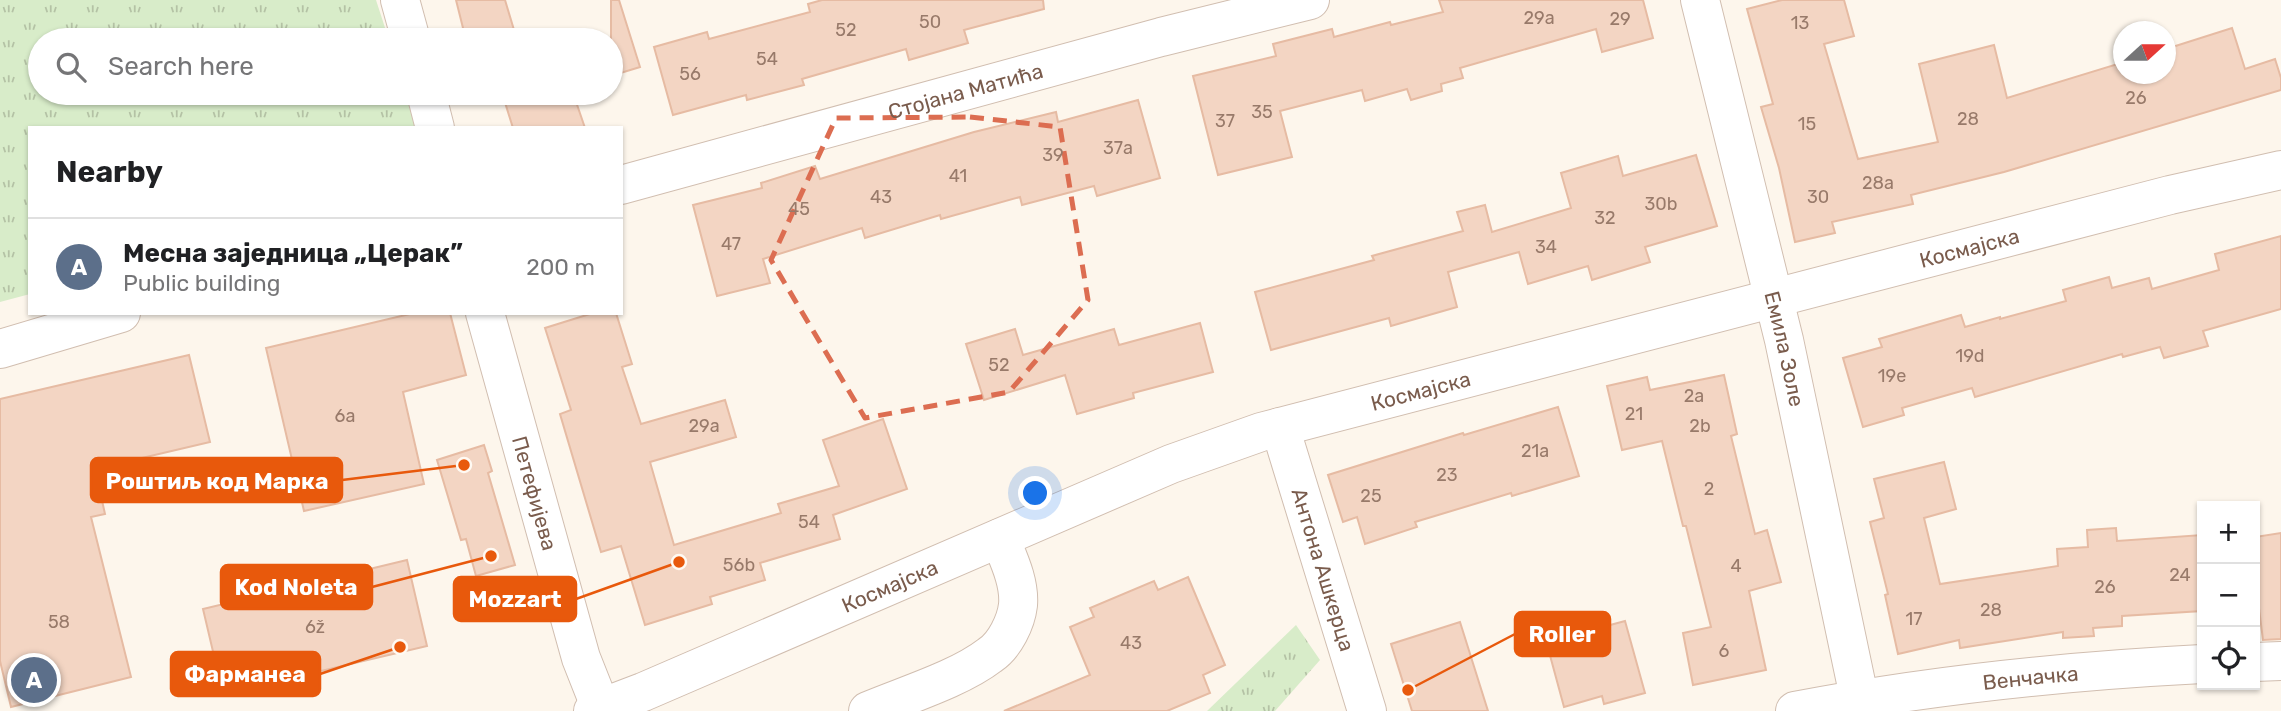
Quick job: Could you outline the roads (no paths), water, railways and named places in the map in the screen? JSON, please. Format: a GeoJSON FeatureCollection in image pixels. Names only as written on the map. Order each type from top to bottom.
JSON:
{"type":"FeatureCollection","features":[{"type":"Feature","properties":{"kind":"street"},"geometry":{"type":"LineString","coordinates":[[400,0],[408,28]]}},
{"type":"Feature","properties":{"kind":"street","name":"Стојана Матића"},"geometry":{"type":"LineString","coordinates":[[623,184],[1082,58],[1310,0]]}},
{"type":"Feature","properties":{"kind":"street","name":"Емила Золе"},"geometry":{"type":"LineString","coordinates":[[1700,0],[1774,300],[1861,705]]}},
{"type":"Feature","properties":{"kind":"street"},"geometry":{"type":"LineString","coordinates":[[429,105],[434,126]]}},
{"type":"Feature","properties":{"kind":"street","name":"Космајска"},"geometry":{"type":"LineString","coordinates":[[598,710],[1171,464],[1280,427],[2171,195],[2281,170]]}},
{"type":"Feature","properties":{"kind":"street"},"geometry":{"type":"LineString","coordinates":[[0,349],[114,315]]}},
{"type":"Feature","properties":{"kind":"street","name":"Петефијева"},"geometry":{"type":"LineString","coordinates":[[486,315],[581,658],[598,710]]}},
{"type":"Feature","properties":{"kind":"street","name":"Антона Ашкерца"},"geometry":{"type":"LineString","coordinates":[[1280,427],[1367,711]]}},
{"type":"Feature","properties":{"kind":"street"},"geometry":{"type":"LineString","coordinates":[[868,711],[967,669],[992,654],[1003,641],[1014,620],[1018,604],[1016,583],[1000,538]]}},
{"type":"Feature","properties":{"kind":"street"},"geometry":{"type":"LineString","coordinates":[[2260,662],[2281,661]]}},
{"type":"Feature","properties":{"kind":"street","name":"Венчачка"},"geometry":{"type":"LineString","coordinates":[[1861,705],[2014,678],[2197,664]]}},
{"type":"Feature","properties":{"kind":"street"},"geometry":{"type":"LineString","coordinates":[[1795,711],[1861,705]]}},
{"type":"Feature","properties":{"kind":"place","name":"Роштиљ код Марка"},"geometry":{"type":"Point","coordinates":[464,465]}},
{"type":"Feature","properties":{"kind":"place","name":"Kod Noleta"},"geometry":{"type":"Point","coordinates":[491,556]}},
{"type":"Feature","properties":{"kind":"place","name":"Mozzart"},"geometry":{"type":"Point","coordinates":[679,562]}},
{"type":"Feature","properties":{"kind":"place","name":"Фарманеа"},"geometry":{"type":"Point","coordinates":[400,647]}},
{"type":"Feature","properties":{"kind":"place","name":"Месна заједница „Церак”"},"geometry":{"type":"Point","coordinates":[34,680]}},
{"type":"Feature","properties":{"kind":"place","name":"Roller"},"geometry":{"type":"Point","coordinates":[1408,690]}}]}
